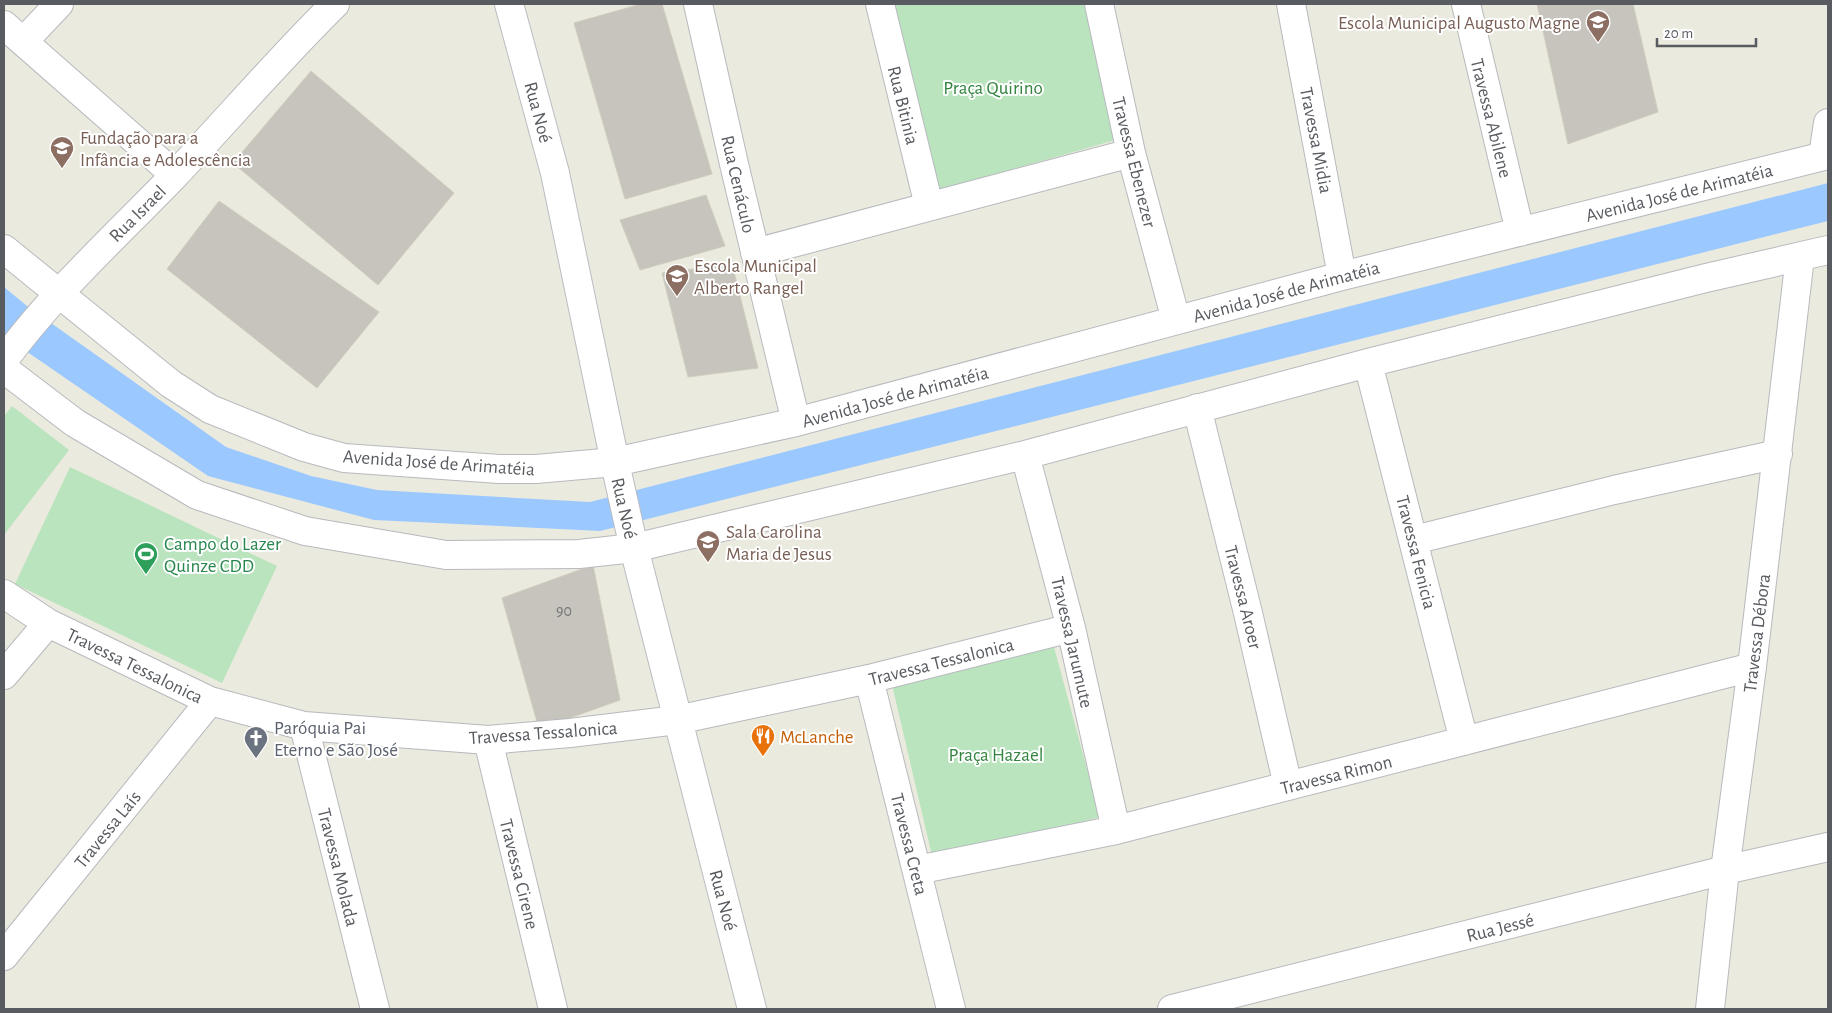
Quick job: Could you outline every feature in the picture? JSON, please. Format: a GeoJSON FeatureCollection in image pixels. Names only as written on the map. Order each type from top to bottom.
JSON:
{"type":"FeatureCollection","features":[{"type":"Feature","properties":{"kind":"street"},"geometry":{"type":"LineString","coordinates":[[59,4],[14,33],[175,175]]}},
{"type":"Feature","properties":{"kind":"street","name":"Rua Israel"},"geometry":{"type":"LineString","coordinates":[[5,361],[55,298],[175,175],[293,45],[335,4]]}},
{"type":"Feature","properties":{"kind":"street","name":"Rua Noé"},"geometry":{"type":"LineString","coordinates":[[509,4],[555,173],[633,544],[752,1009]]}},
{"type":"Feature","properties":{"kind":"street","name":"Rua Cenáculo"},"geometry":{"type":"LineString","coordinates":[[698,4],[796,422]]}},
{"type":"Feature","properties":{"kind":"street","name":"Rua Bitinia"},"geometry":{"type":"LineString","coordinates":[[880,4],[929,206]]}},
{"type":"Feature","properties":{"kind":"street","name":"Travessa Ebenezer"},"geometry":{"type":"LineString","coordinates":[[1098,4],[1131,153],[1176,320]]}},
{"type":"Feature","properties":{"kind":"street","name":"Travessa Midia"},"geometry":{"type":"LineString","coordinates":[[1291,4],[1342,276]]}},
{"type":"Feature","properties":{"kind":"street","name":"Travessa Abilene"},"geometry":{"type":"LineString","coordinates":[[1466,4],[1520,232]]}},
{"type":"Feature","properties":{"kind":"street"},"geometry":{"type":"LineString","coordinates":[[1826,155],[1828,124]]}},
{"type":"Feature","properties":{"kind":"street"},"geometry":{"type":"LineString","coordinates":[[755,253],[1131,153]]}},
{"type":"Feature","properties":{"kind":"street","name":"Avenida José de Arimatéia"},"geometry":{"type":"LineString","coordinates":[[4,249],[55,298],[171,384],[210,409],[304,447],[344,458],[498,469],[616,467],[796,422],[1342,276],[1826,155]]}},
{"type":"Feature","properties":{"kind":"street"},"geometry":{"type":"LineString","coordinates":[[5,361],[75,423],[198,495],[305,531],[446,555],[579,554],[633,544],[1025,455],[1368,363],[1706,278],[1828,250]]}},
{"type":"Feature","properties":{"kind":"street","name":"Travessa Débora"},"geometry":{"type":"LineString","coordinates":[[1710,1009],[1725,870],[1752,667],[1800,257]]}},
{"type":"Feature","properties":{"kind":"street","name":"Travessa Fenicia"},"geometry":{"type":"LineString","coordinates":[[1368,363],[1464,741]]}},
{"type":"Feature","properties":{"kind":"street","name":"Travessa Aroer"},"geometry":{"type":"LineString","coordinates":[[1197,408],[1248,613],[1288,786]]}},
{"type":"Feature","properties":{"kind":"street"},"geometry":{"type":"LineString","coordinates":[[1414,540],[1614,490],[1778,454]]}},
{"type":"Feature","properties":{"kind":"street","name":"Travessa Jarumute"},"geometry":{"type":"LineString","coordinates":[[1025,455],[1071,628],[1116,830]]}},
{"type":"Feature","properties":{"kind":"street","name":"Travessa Tessalonica"},"geometry":{"type":"LineString","coordinates":[[4,594],[48,624],[210,701],[304,726],[488,740],[570,733],[677,720],[869,679],[1071,628]]}},
{"type":"Feature","properties":{"kind":"street"},"geometry":{"type":"LineString","coordinates":[[4,675],[48,624]]}},
{"type":"Feature","properties":{"kind":"street","name":"Travessa Rimon"},"geometry":{"type":"LineString","coordinates":[[917,870],[1116,830],[1752,667]]}},
{"type":"Feature","properties":{"kind":"street","name":"Travessa Creta"},"geometry":{"type":"LineString","coordinates":[[869,679],[951,1009]]}},
{"type":"Feature","properties":{"kind":"street","name":"Travessa Laís"},"geometry":{"type":"LineString","coordinates":[[4,956],[210,701]]}},
{"type":"Feature","properties":{"kind":"street","name":"Travessa Molada"},"geometry":{"type":"LineString","coordinates":[[304,726],[374,1009]]}},
{"type":"Feature","properties":{"kind":"street","name":"Travessa Cirene"},"geometry":{"type":"LineString","coordinates":[[488,740],[553,1009]]}},
{"type":"Feature","properties":{"kind":"street","name":"Rua Jessé"},"geometry":{"type":"LineString","coordinates":[[1172,1009],[1725,870],[1828,847]]}},
{"type":"Feature","properties":{"kind":"green space","name":"Praça Quirino"},"geometry":{"type":"Polygon","coordinates":[[[898,4],[1097,4],[1126,137],[932,192],[887,6],[898,4]]]}},
{"type":"Feature","properties":{"kind":"green space"},"geometry":{"type":"Polygon","coordinates":[[[12,406],[69,450],[4,535],[4,416],[12,406]]]}},
{"type":"Feature","properties":{"kind":"green space","name":"Campo do Lazer Quinze CDD"},"geometry":{"type":"Polygon","coordinates":[[[70,467],[277,566],[222,683],[15,584],[70,467]]]}},
{"type":"Feature","properties":{"kind":"green space","name":"Praça Hazael"},"geometry":{"type":"Polygon","coordinates":[[[1051,636],[1100,817],[933,860],[889,672],[1051,636]]]}},
{"type":"Feature","properties":{"kind":"water"},"geometry":{"type":"Polygon","coordinates":[[[1828,183],[1828,221],[600,531],[374,520],[208,476],[4,336],[4,287],[27,306],[226,447],[311,476],[377,490],[590,502],[1828,183]]]}},
{"type":"Feature","properties":{"kind":"building"},"geometry":{"type":"Polygon","coordinates":[[[641,4],[662,4],[712,174],[625,199],[574,23],[641,4]]]}},
{"type":"Feature","properties":{"kind":"building"},"geometry":{"type":"Polygon","coordinates":[[[1537,4],[1633,4],[1658,112],[1568,144],[1537,4]]]}},
{"type":"Feature","properties":{"kind":"building"},"geometry":{"type":"Polygon","coordinates":[[[311,71],[454,193],[378,285],[233,163],[311,71]]]}},
{"type":"Feature","properties":{"kind":"building"},"geometry":{"type":"Polygon","coordinates":[[[706,195],[725,246],[640,270],[620,220],[706,195]]]}},
{"type":"Feature","properties":{"kind":"building"},"geometry":{"type":"Polygon","coordinates":[[[219,201],[379,312],[317,388],[167,269],[219,201]]]}},
{"type":"Feature","properties":{"kind":"building"},"geometry":{"type":"Polygon","coordinates":[[[732,264],[758,368],[688,377],[662,273],[732,264]]]}},
{"type":"Feature","properties":{"kind":"building"},"geometry":{"type":"Polygon","coordinates":[[[593,565],[620,700],[539,729],[502,598],[593,565]]]}},
{"type":"Feature","properties":{"kind":"place","name":"Escola Municipal Augusto Magne"},"geometry":{"type":"Point","coordinates":[1598,43]}},
{"type":"Feature","properties":{"kind":"place","name":"Fundação para a Infância e Adolescência"},"geometry":{"type":"Point","coordinates":[62,169]}},
{"type":"Feature","properties":{"kind":"place","name":"Escola Municipal Alberto Rangel"},"geometry":{"type":"Point","coordinates":[677,297]}},
{"type":"Feature","properties":{"kind":"place","name":"Sala Carolina Maria de Jesus"},"geometry":{"type":"Point","coordinates":[708,563]}},
{"type":"Feature","properties":{"kind":"place","name":"Campo do Lazer Quinze CDD"},"geometry":{"type":"Point","coordinates":[146,575]}},
{"type":"Feature","properties":{"kind":"place","name":"McLanche"},"geometry":{"type":"Point","coordinates":[763,757]}},
{"type":"Feature","properties":{"kind":"place","name":"Paróquia Pai Eterno e São José"},"geometry":{"type":"Point","coordinates":[256,759]}}]}
